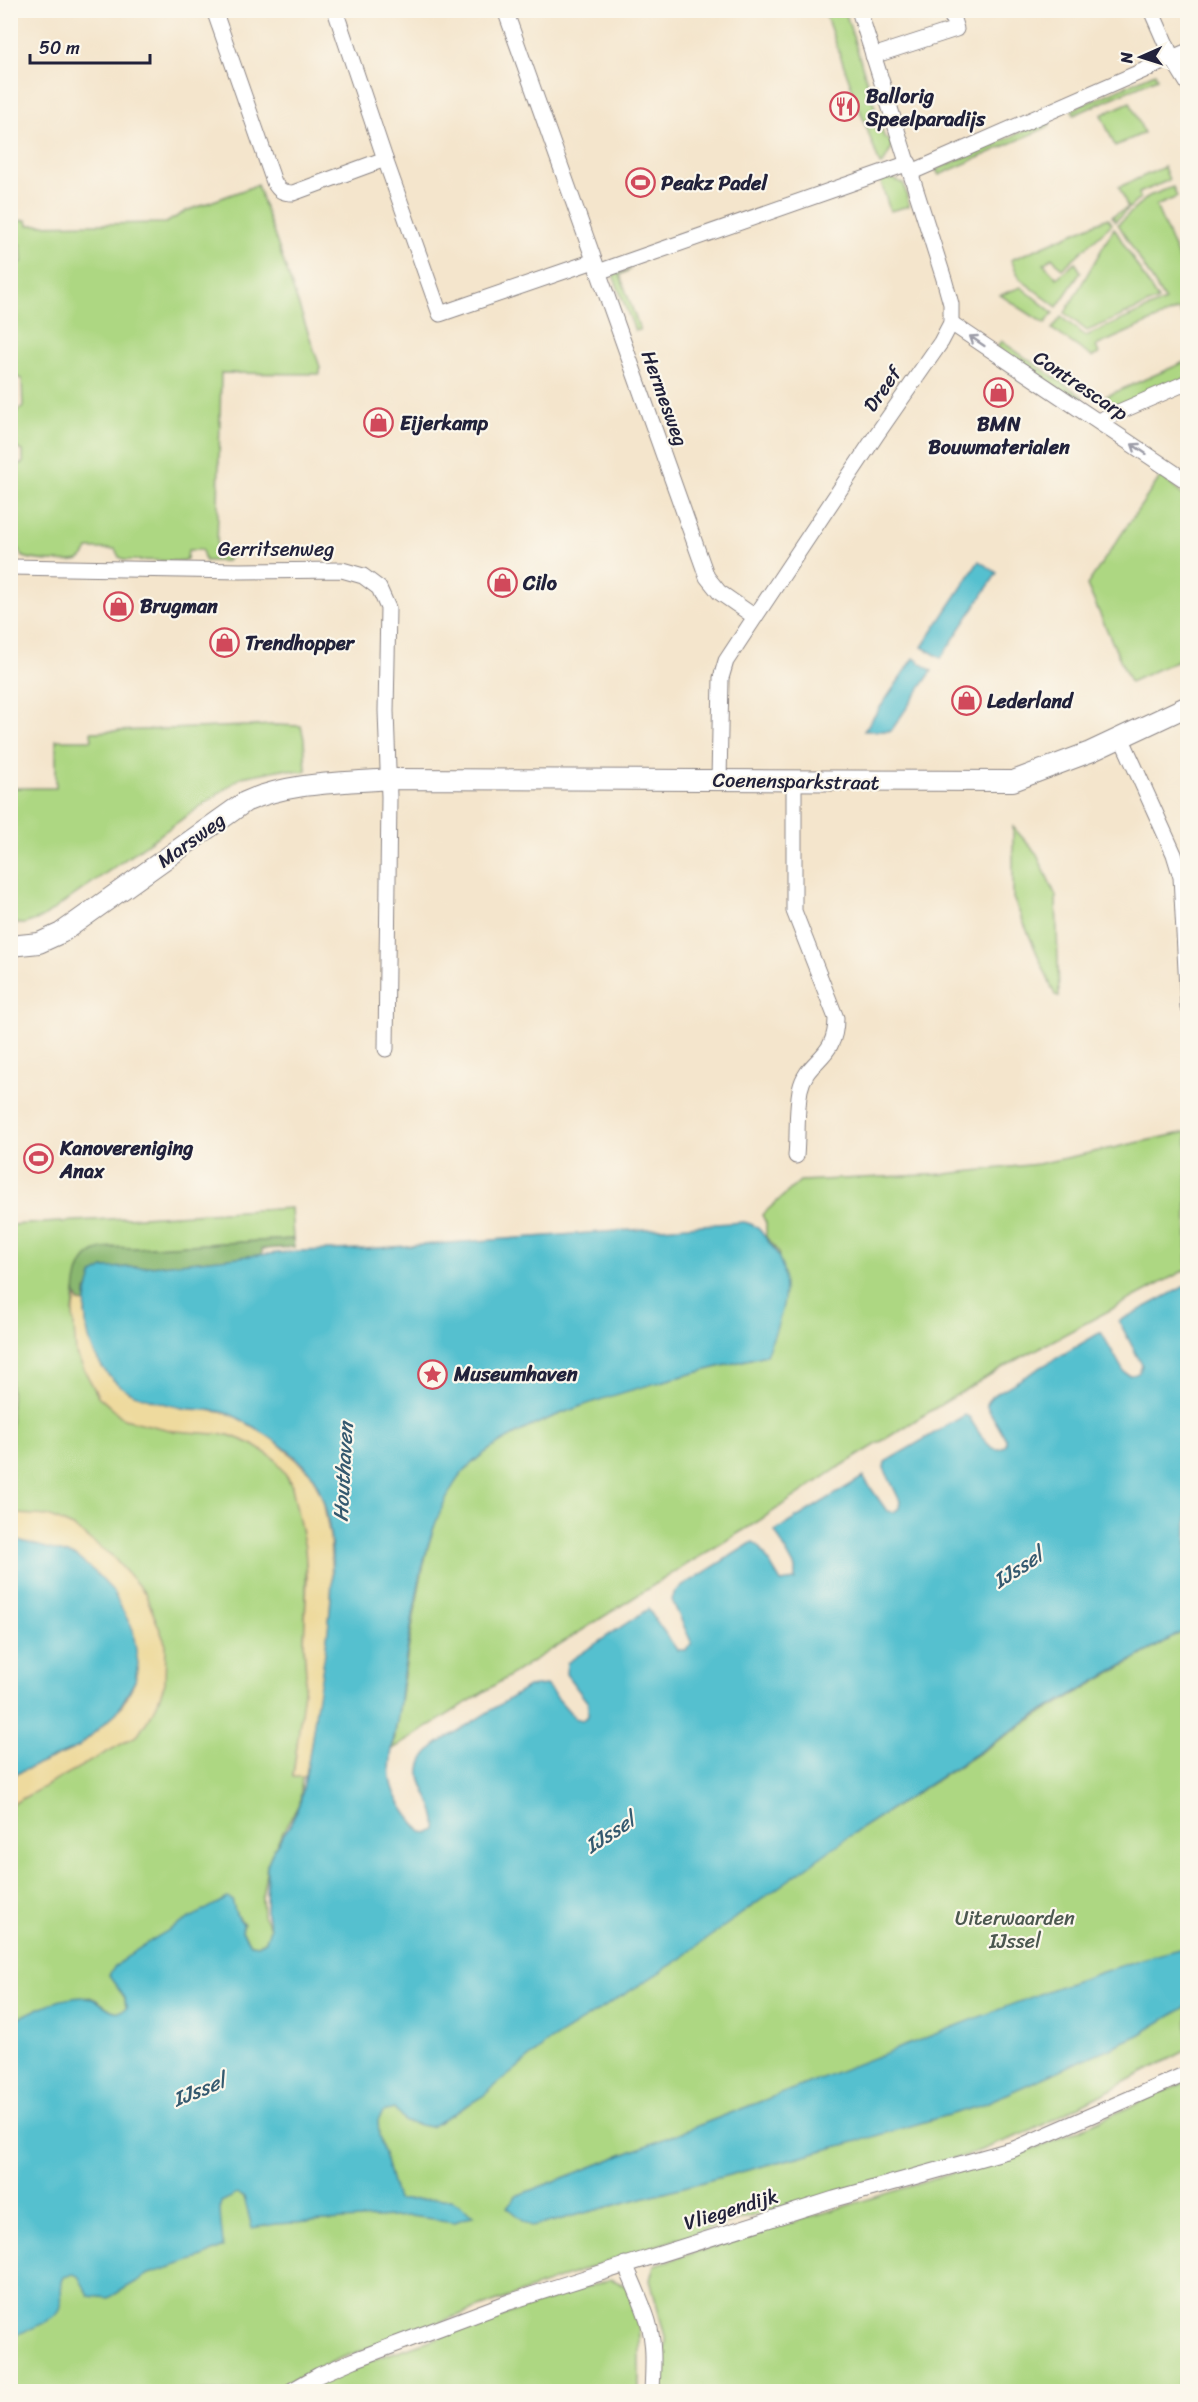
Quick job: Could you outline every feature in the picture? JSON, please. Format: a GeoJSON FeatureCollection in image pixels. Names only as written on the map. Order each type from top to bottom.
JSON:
{"type":"FeatureCollection","features":[{"type":"Feature","properties":{"kind":"street"},"geometry":{"type":"LineString","coordinates":[[214,10],[278,189],[284,193],[293,193],[385,159]]}},
{"type":"Feature","properties":{"kind":"street"},"geometry":{"type":"LineString","coordinates":[[335,10],[440,314],[596,267],[820,192],[910,168],[1188,51]]}},
{"type":"Feature","properties":{"kind":"street","name":"Hermesweg"},"geometry":{"type":"LineString","coordinates":[[505,10],[707,577],[720,592],[755,617]]}},
{"type":"Feature","properties":{"kind":"street"},"geometry":{"type":"LineString","coordinates":[[859,10],[945,279],[951,304],[951,323]]}},
{"type":"Feature","properties":{"kind":"street"},"geometry":{"type":"LineString","coordinates":[[873,56],[956,29],[950,10]]}},
{"type":"Feature","properties":{"kind":"street"},"geometry":{"type":"LineString","coordinates":[[1151,10],[1172,58],[1188,84]]}},
{"type":"Feature","properties":{"kind":"street","name":"Contrescarp"},"geometry":{"type":"LineString","coordinates":[[951,323],[1188,482]]}},
{"type":"Feature","properties":{"kind":"street","name":"Dreef"},"geometry":{"type":"LineString","coordinates":[[755,617],[941,342],[951,323]]}},
{"type":"Feature","properties":{"kind":"street"},"geometry":{"type":"LineString","coordinates":[[1098,421],[1188,382]]}},
{"type":"Feature","properties":{"kind":"street","name":"Gerritsenweg"},"geometry":{"type":"LineString","coordinates":[[10,567],[240,571],[342,570],[363,576],[379,588],[388,608],[386,1049]]}},
{"type":"Feature","properties":{"kind":"street"},"geometry":{"type":"LineString","coordinates":[[719,781],[721,678],[726,661],[755,617]]}},
{"type":"Feature","properties":{"kind":"street","name":"Coenensparkstraat"},"geometry":{"type":"LineString","coordinates":[[388,779],[1013,781],[1125,744],[1188,706]]}},
{"type":"Feature","properties":{"kind":"street"},"geometry":{"type":"LineString","coordinates":[[1125,744],[1174,854],[1181,877],[1188,1007]]}},
{"type":"Feature","properties":{"kind":"street","name":"Marsweg"},"geometry":{"type":"LineString","coordinates":[[10,945],[39,943],[61,933],[237,807],[266,792],[388,779]]}},
{"type":"Feature","properties":{"kind":"street"},"geometry":{"type":"LineString","coordinates":[[794,782],[794,911],[836,1018],[833,1042],[828,1052],[810,1069],[800,1089],[796,1156]]}},
{"type":"Feature","properties":{"kind":"street","name":"Vliegendijk"},"geometry":{"type":"LineString","coordinates":[[289,2391],[354,2360],[509,2302],[834,2199],[1014,2149],[1188,2073]]}},
{"type":"Feature","properties":{"kind":"street"},"geometry":{"type":"LineString","coordinates":[[625,2264],[648,2321],[653,2359],[652,2391]]}},
{"type":"Feature","properties":{"kind":"green space"},"geometry":{"type":"Polygon","coordinates":[[[824,11],[845,11],[884,137],[890,141],[892,147],[883,164],[880,165],[824,11]]]}},
{"type":"Feature","properties":{"kind":"green space"},"geometry":{"type":"Polygon","coordinates":[[[1155,73],[1157,78],[1074,115],[1072,110],[1155,73]]]}},
{"type":"Feature","properties":{"kind":"green space"},"geometry":{"type":"Polygon","coordinates":[[[1130,102],[1144,133],[1115,146],[1101,115],[1130,102]]]}},
{"type":"Feature","properties":{"kind":"green space"},"geometry":{"type":"Polygon","coordinates":[[[1047,121],[1050,126],[939,175],[936,170],[1047,121]]]}},
{"type":"Feature","properties":{"kind":"green space"},"geometry":{"type":"Polygon","coordinates":[[[1164,167],[1169,180],[1139,193],[1140,198],[1115,221],[1112,216],[1128,208],[1119,187],[1164,167]]]}},
{"type":"Feature","properties":{"kind":"green space"},"geometry":{"type":"Polygon","coordinates":[[[887,176],[904,184],[909,206],[890,211],[880,179],[887,176]]]}},
{"type":"Feature","properties":{"kind":"green space"},"geometry":{"type":"Polygon","coordinates":[[[257,185],[320,367],[320,374],[221,373],[217,553],[232,553],[227,561],[205,561],[202,550],[188,550],[187,559],[183,561],[125,560],[119,557],[115,549],[88,549],[82,558],[74,561],[41,560],[22,556],[14,542],[11,471],[15,466],[23,463],[23,451],[15,448],[9,431],[14,414],[23,408],[22,379],[11,372],[10,267],[22,262],[21,245],[11,241],[11,224],[27,220],[28,225],[166,223],[186,211],[257,185]]]}},
{"type":"Feature","properties":{"kind":"green space"},"geometry":{"type":"Polygon","coordinates":[[[1173,187],[1177,197],[1156,206],[1187,278],[1187,281],[1181,284],[1187,300],[1187,321],[1185,322],[1179,309],[1096,346],[1099,354],[1092,357],[1052,329],[1061,317],[1086,336],[1165,301],[1118,224],[1149,196],[1173,187]]]}},
{"type":"Feature","properties":{"kind":"green space"},"geometry":{"type":"Polygon","coordinates":[[[1108,218],[1112,224],[1062,269],[1052,257],[1044,264],[1057,278],[1075,262],[1081,272],[1057,307],[1020,279],[1011,260],[1108,218]]]}},
{"type":"Feature","properties":{"kind":"green space"},"geometry":{"type":"Polygon","coordinates":[[[1114,228],[1158,300],[1087,331],[1065,313],[1114,228]]]}},
{"type":"Feature","properties":{"kind":"green space"},"geometry":{"type":"Polygon","coordinates":[[[631,269],[620,275],[640,330],[635,331],[613,275],[631,269]]]}},
{"type":"Feature","properties":{"kind":"green space"},"geometry":{"type":"Polygon","coordinates":[[[1021,287],[1053,313],[1045,324],[1000,295],[1021,287]]]}},
{"type":"Feature","properties":{"kind":"green space"},"geometry":{"type":"Polygon","coordinates":[[[1001,341],[1083,397],[1079,402],[997,347],[1001,341]]]}},
{"type":"Feature","properties":{"kind":"green space"},"geometry":{"type":"Polygon","coordinates":[[[1187,361],[1187,378],[1118,409],[1102,398],[1187,361]]]}},
{"type":"Feature","properties":{"kind":"green space"},"geometry":{"type":"Polygon","coordinates":[[[1161,476],[1187,499],[1187,656],[1130,682],[1087,585],[1161,476]]]}},
{"type":"Feature","properties":{"kind":"green space"},"geometry":{"type":"Polygon","coordinates":[[[301,726],[306,770],[302,772],[283,769],[242,777],[42,918],[24,924],[11,923],[11,788],[56,788],[56,740],[92,740],[91,732],[301,726]]]}},
{"type":"Feature","properties":{"kind":"green space"},"geometry":{"type":"Polygon","coordinates":[[[1013,827],[1036,853],[1056,896],[1059,997],[1055,995],[1013,898],[1013,827]]]}},
{"type":"Feature","properties":{"kind":"green space"},"geometry":{"type":"Polygon","coordinates":[[[1187,1132],[1187,1269],[998,1370],[838,1468],[757,1522],[393,1749],[425,1559],[433,1529],[453,1485],[476,1460],[509,1437],[550,1418],[643,1386],[766,1355],[779,1253],[766,1237],[766,1223],[762,1215],[800,1181],[946,1174],[1038,1164],[1187,1132]]]}},
{"type":"Feature","properties":{"kind":"green space"},"geometry":{"type":"Polygon","coordinates":[[[291,1208],[293,1239],[136,1248],[110,1247],[75,1291],[73,1313],[229,1435],[254,1445],[272,1456],[289,1481],[298,1502],[306,1549],[304,1644],[306,1676],[293,1776],[302,1776],[300,1802],[267,1865],[262,1897],[263,1915],[270,1928],[266,1941],[258,1945],[250,1944],[242,1931],[244,1924],[236,1914],[232,1900],[125,1998],[126,2008],[121,2011],[111,2010],[97,2000],[86,1997],[59,2004],[11,2022],[11,1776],[79,1747],[11,1538],[11,1225],[291,1208]]]}},
{"type":"Feature","properties":{"kind":"green space"},"geometry":{"type":"Polygon","coordinates":[[[293,1239],[294,1247],[262,1249],[262,1255],[141,1267],[104,1268],[86,1291],[86,1303],[79,1302],[76,1296],[80,1268],[91,1254],[98,1250],[293,1239]]]}},
{"type":"Feature","properties":{"kind":"green space","name":"Uiterwaarden IJssel"},"geometry":{"type":"Polygon","coordinates":[[[1187,1629],[1187,2050],[1033,2130],[968,2155],[735,2221],[605,2262],[336,2360],[287,2383],[276,2391],[11,2392],[11,2293],[806,1836],[854,1833],[1032,1719],[1187,1629]]]}},
{"type":"Feature","properties":{"kind":"green space"},"geometry":{"type":"Polygon","coordinates":[[[1187,2081],[1188,2342],[1177,2391],[661,2391],[666,2340],[650,2280],[654,2265],[1045,2145],[1187,2081]]]}},
{"type":"Feature","properties":{"kind":"green space"},"geometry":{"type":"Polygon","coordinates":[[[611,2279],[626,2286],[639,2310],[639,2391],[304,2392],[348,2368],[611,2279]]]}},
{"type":"Feature","properties":{"kind":"sand"},"geometry":{"type":"Polygon","coordinates":[[[76,1297],[79,1302],[86,1303],[85,1313],[90,1341],[129,1392],[183,1408],[231,1414],[272,1438],[311,1473],[323,1500],[330,1537],[332,1583],[328,1634],[306,1777],[293,1777],[306,1674],[304,1644],[307,1577],[305,1548],[291,1482],[275,1459],[252,1444],[229,1435],[174,1431],[124,1419],[98,1396],[76,1354],[73,1313],[76,1297]]]}},
{"type":"Feature","properties":{"kind":"sand"},"geometry":{"type":"Polygon","coordinates":[[[11,1511],[19,1514],[48,1516],[73,1527],[112,1556],[145,1593],[166,1645],[165,1683],[155,1709],[138,1735],[11,1805],[11,1776],[78,1747],[117,1712],[135,1681],[133,1630],[124,1614],[26,1544],[11,1538],[11,1511]]]}},
{"type":"Feature","properties":{"kind":"water"},"geometry":{"type":"Polygon","coordinates":[[[979,561],[997,573],[941,658],[922,647],[979,561]]]}},
{"type":"Feature","properties":{"kind":"water"},"geometry":{"type":"Polygon","coordinates":[[[914,658],[932,671],[891,731],[864,731],[914,658]]]}},
{"type":"Feature","properties":{"kind":"water"},"geometry":{"type":"Polygon","coordinates":[[[744,1222],[760,1231],[777,1254],[783,1268],[785,1283],[782,1312],[766,1355],[643,1387],[549,1418],[508,1438],[475,1461],[453,1486],[433,1530],[420,1577],[403,1674],[390,1769],[398,1799],[422,1832],[429,1833],[436,1830],[436,1818],[420,1776],[426,1755],[437,1744],[528,1687],[546,1685],[575,1718],[582,1720],[588,1716],[588,1703],[566,1674],[567,1663],[648,1609],[677,1650],[686,1650],[692,1644],[672,1600],[675,1592],[681,1587],[753,1542],[760,1547],[781,1582],[795,1580],[795,1568],[775,1531],[863,1477],[887,1511],[894,1512],[899,1508],[900,1501],[884,1468],[885,1462],[965,1415],[969,1417],[990,1446],[1001,1449],[1006,1445],[1006,1439],[987,1407],[987,1402],[992,1396],[1101,1332],[1124,1372],[1129,1375],[1138,1373],[1142,1365],[1119,1321],[1187,1285],[1187,1629],[1031,1718],[854,1833],[681,1959],[550,2041],[483,2096],[430,2127],[405,2122],[394,2109],[383,2112],[378,2120],[379,2136],[397,2200],[451,2199],[474,2215],[455,2222],[410,2216],[276,2224],[252,2228],[244,2197],[237,2194],[221,2202],[223,2247],[203,2257],[149,2274],[109,2298],[89,2296],[78,2276],[73,2274],[64,2277],[61,2285],[61,2306],[57,2314],[46,2322],[11,2337],[11,2022],[46,2005],[65,1999],[85,1997],[96,2000],[111,2010],[121,2011],[126,2008],[125,1998],[109,1976],[114,1968],[143,1946],[227,1898],[232,1900],[236,1914],[243,1924],[242,1931],[250,1944],[258,1945],[266,1941],[270,1928],[266,1911],[267,1865],[274,1848],[290,1825],[303,1790],[325,1652],[332,1589],[329,1528],[323,1500],[306,1467],[263,1433],[232,1415],[220,1411],[183,1408],[154,1400],[126,1390],[113,1380],[94,1353],[89,1338],[86,1306],[93,1274],[104,1268],[141,1267],[298,1251],[365,1249],[744,1222]]]}},
{"type":"Feature","properties":{"kind":"water"},"geometry":{"type":"Polygon","coordinates":[[[11,1538],[75,1556],[95,1572],[112,1590],[133,1630],[138,1664],[135,1681],[117,1712],[78,1747],[11,1776],[11,1538]]]}},
{"type":"Feature","properties":{"kind":"water"},"geometry":{"type":"Polygon","coordinates":[[[1187,1947],[1187,2006],[1139,2035],[979,2106],[866,2139],[532,2227],[507,2207],[516,2196],[1052,1989],[1141,1959],[1187,1947]]]}},
{"type":"Feature","properties":{"kind":"place","name":"Ballorig Speelparadijs"},"geometry":{"type":"Point","coordinates":[845,107]}},
{"type":"Feature","properties":{"kind":"place","name":"Peakz Padel"},"geometry":{"type":"Point","coordinates":[640,183]}},
{"type":"Feature","properties":{"kind":"place","name":"BMN Bouwmaterialen"},"geometry":{"type":"Point","coordinates":[999,393]}},
{"type":"Feature","properties":{"kind":"place","name":"Eijerkamp"},"geometry":{"type":"Point","coordinates":[379,423]}},
{"type":"Feature","properties":{"kind":"place","name":"Cilo"},"geometry":{"type":"Point","coordinates":[502,583]}},
{"type":"Feature","properties":{"kind":"place","name":"Brugman"},"geometry":{"type":"Point","coordinates":[119,606]}},
{"type":"Feature","properties":{"kind":"place","name":"Trendhopper"},"geometry":{"type":"Point","coordinates":[224,643]}},
{"type":"Feature","properties":{"kind":"place","name":"Lederland"},"geometry":{"type":"Point","coordinates":[966,701]}},
{"type":"Feature","properties":{"kind":"place","name":"Kanovereniging Anax"},"geometry":{"type":"Point","coordinates":[39,1159]}},
{"type":"Feature","properties":{"kind":"place","name":"Museumhaven"},"geometry":{"type":"Point","coordinates":[433,1374]}},
{"type":"Feature","properties":{"kind":"water label","name":"Houthaven"},"geometry":{"type":"Point","coordinates":[343,1472]}},
{"type":"Feature","properties":{"kind":"water label","name":"IJssel"},"geometry":{"type":"Point","coordinates":[1018,1568]}},
{"type":"Feature","properties":{"kind":"water label","name":"IJssel"},"geometry":{"type":"Point","coordinates":[610,1833]}},
{"type":"Feature","properties":{"kind":"water label","name":"IJssel"},"geometry":{"type":"Point","coordinates":[199,2090]}}]}
